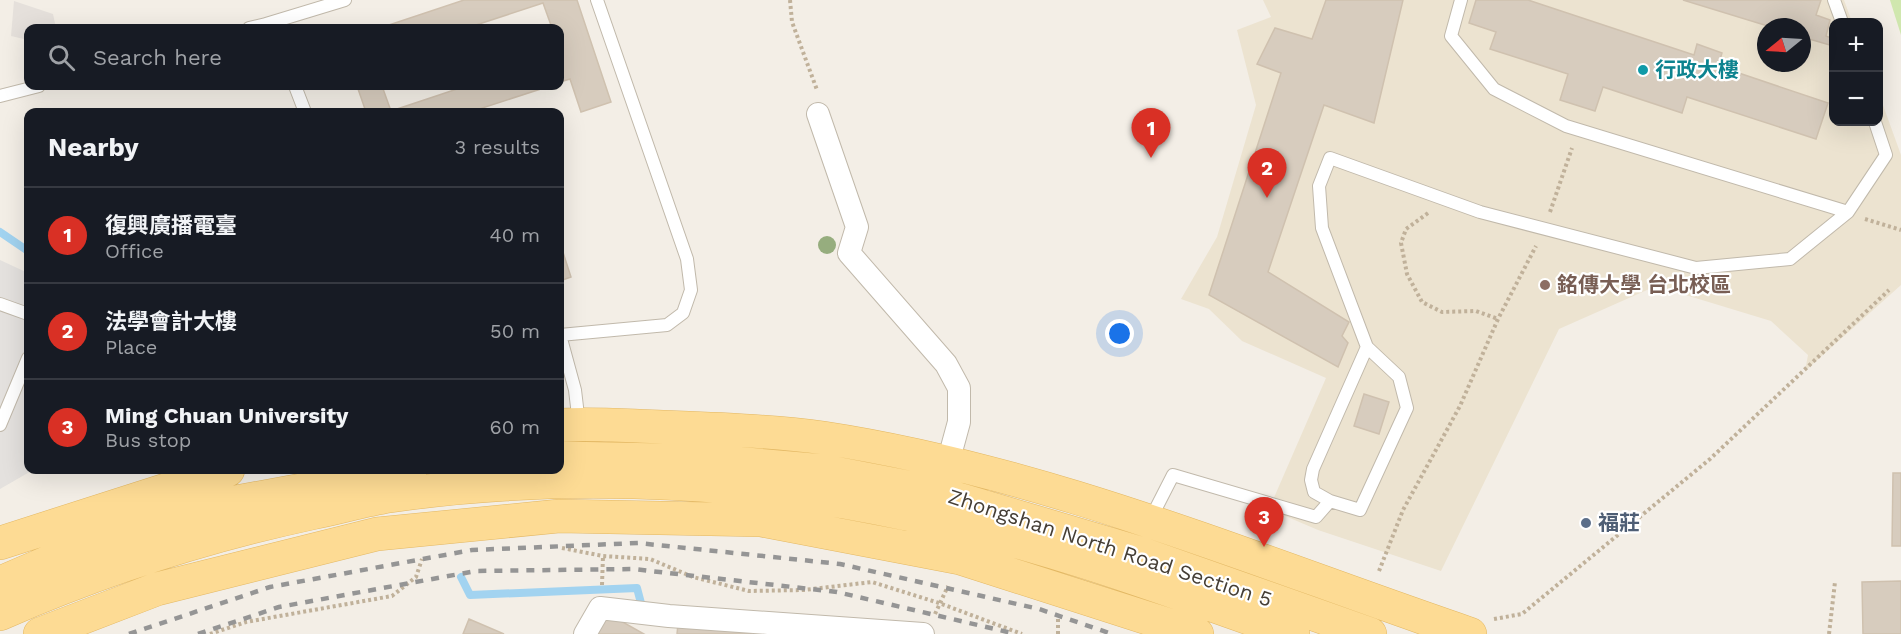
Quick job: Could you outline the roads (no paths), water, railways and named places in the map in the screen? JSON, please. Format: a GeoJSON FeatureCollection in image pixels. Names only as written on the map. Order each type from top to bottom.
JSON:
{"type":"FeatureCollection","features":[{"type":"Feature","properties":{"kind":"main road","name":"Zhongshan North Road Section 5"},"geometry":{"type":"LineString","coordinates":[[569,424],[714,429],[824,438],[943,478],[1145,538],[1477,628]]}},
{"type":"Feature","properties":{"kind":"main road","name":"Zhongshan North Road Section 5"},"geometry":{"type":"LineString","coordinates":[[564,458],[712,461],[943,478]]}},
{"type":"Feature","properties":{"kind":"main road"},"geometry":{"type":"LineString","coordinates":[[0,541],[215,474]]}},
{"type":"Feature","properties":{"kind":"main road","name":"Zhongshan North Road Section 5"},"geometry":{"type":"LineString","coordinates":[[0,614],[61,587],[238,529],[390,496],[418,481]]}},
{"type":"Feature","properties":{"kind":"main road","name":"Zhongshan North Road Section 5"},"geometry":{"type":"LineString","coordinates":[[0,583],[51,561],[236,502],[418,481],[494,486],[606,482],[692,484],[799,495],[877,507],[959,526],[1132,576],[1293,634]]}},
{"type":"Feature","properties":{"kind":"main road"},"geometry":{"type":"LineString","coordinates":[[418,481],[429,540]]}},
{"type":"Feature","properties":{"kind":"main road"},"geometry":{"type":"LineString","coordinates":[[40,634],[157,590],[377,534],[429,540],[559,516],[761,520],[960,558],[1197,634]]}},
{"type":"Feature","properties":{"kind":"main road","name":"Zhongshan North Road Section 5"},"geometry":{"type":"LineString","coordinates":[[1145,538],[1370,634]]}},
{"type":"Feature","properties":{"kind":"street"},"geometry":{"type":"LineString","coordinates":[[818,114],[857,227],[849,253],[946,364],[959,388],[959,422],[943,478]]}},
{"type":"Feature","properties":{"kind":"street"},"geometry":{"type":"LineString","coordinates":[[585,634],[601,598],[669,616],[923,634]]}},
{"type":"Feature","properties":{"kind":"lane"},"geometry":{"type":"LineString","coordinates":[[273,24],[345,0]]}},
{"type":"Feature","properties":{"kind":"lane"},"geometry":{"type":"LineString","coordinates":[[564,335],[667,325],[683,313],[691,290],[687,259],[597,0]]}},
{"type":"Feature","properties":{"kind":"lane"},"geometry":{"type":"LineString","coordinates":[[1461,0],[1451,36],[1494,89],[1566,126],[1848,212]]}},
{"type":"Feature","properties":{"kind":"lane"},"geometry":{"type":"LineString","coordinates":[[1834,0],[1841,18]]}},
{"type":"Feature","properties":{"kind":"lane"},"geometry":{"type":"LineString","coordinates":[[0,96],[24,90]]}},
{"type":"Feature","properties":{"kind":"lane"},"geometry":{"type":"LineString","coordinates":[[297,90],[303,108]]}},
{"type":"Feature","properties":{"kind":"lane"},"geometry":{"type":"LineString","coordinates":[[1367,347],[1313,469],[1311,480],[1314,492],[1330,501],[1360,510],[1407,408],[1399,377],[1367,347],[1322,228],[1319,186],[1330,158],[1480,212],[1696,268],[1790,259],[1848,212],[1886,155],[1876,126]]}},
{"type":"Feature","properties":{"kind":"lane"},"geometry":{"type":"LineString","coordinates":[[0,304],[24,313]]}},
{"type":"Feature","properties":{"kind":"lane"},"geometry":{"type":"LineString","coordinates":[[564,350],[575,390],[569,424]]}},
{"type":"Feature","properties":{"kind":"lane"},"geometry":{"type":"LineString","coordinates":[[0,424],[24,367]]}},
{"type":"Feature","properties":{"kind":"lane"},"geometry":{"type":"LineString","coordinates":[[1145,538],[1173,475],[1316,517],[1330,501]]}},
{"type":"Feature","properties":{"kind":"waterway"},"geometry":{"type":"LineString","coordinates":[[0,232],[24,248]]}},
{"type":"Feature","properties":{"kind":"waterway"},"geometry":{"type":"LineString","coordinates":[[461,577],[470,595],[637,588],[642,607]]}},
{"type":"Feature","properties":{"kind":"railway"},"geometry":{"type":"LineString","coordinates":[[129,634],[270,587],[472,550],[638,543],[840,564],[1039,609],[1112,634]]}},
{"type":"Feature","properties":{"kind":"railway"},"geometry":{"type":"LineString","coordinates":[[198,634],[279,607],[476,571],[633,569],[837,592],[1016,634]]}},
{"type":"Feature","properties":{"kind":"place","name":"行政大樓"},"geometry":{"type":"Point","coordinates":[1643,70]}},
{"type":"Feature","properties":{"kind":"place","name":"復興廣播電臺"},"geometry":{"type":"Point","coordinates":[1151,158]}},
{"type":"Feature","properties":{"kind":"place","name":"法學會計大樓"},"geometry":{"type":"Point","coordinates":[1267,198]}},
{"type":"Feature","properties":{"kind":"place","name":"銘傳大學 台北校區"},"geometry":{"type":"Point","coordinates":[1545,285]}},
{"type":"Feature","properties":{"kind":"place","name":"福莊"},"geometry":{"type":"Point","coordinates":[1586,523]}},
{"type":"Feature","properties":{"kind":"place","name":"Ming Chuan University"},"geometry":{"type":"Point","coordinates":[1264,547]}}]}
